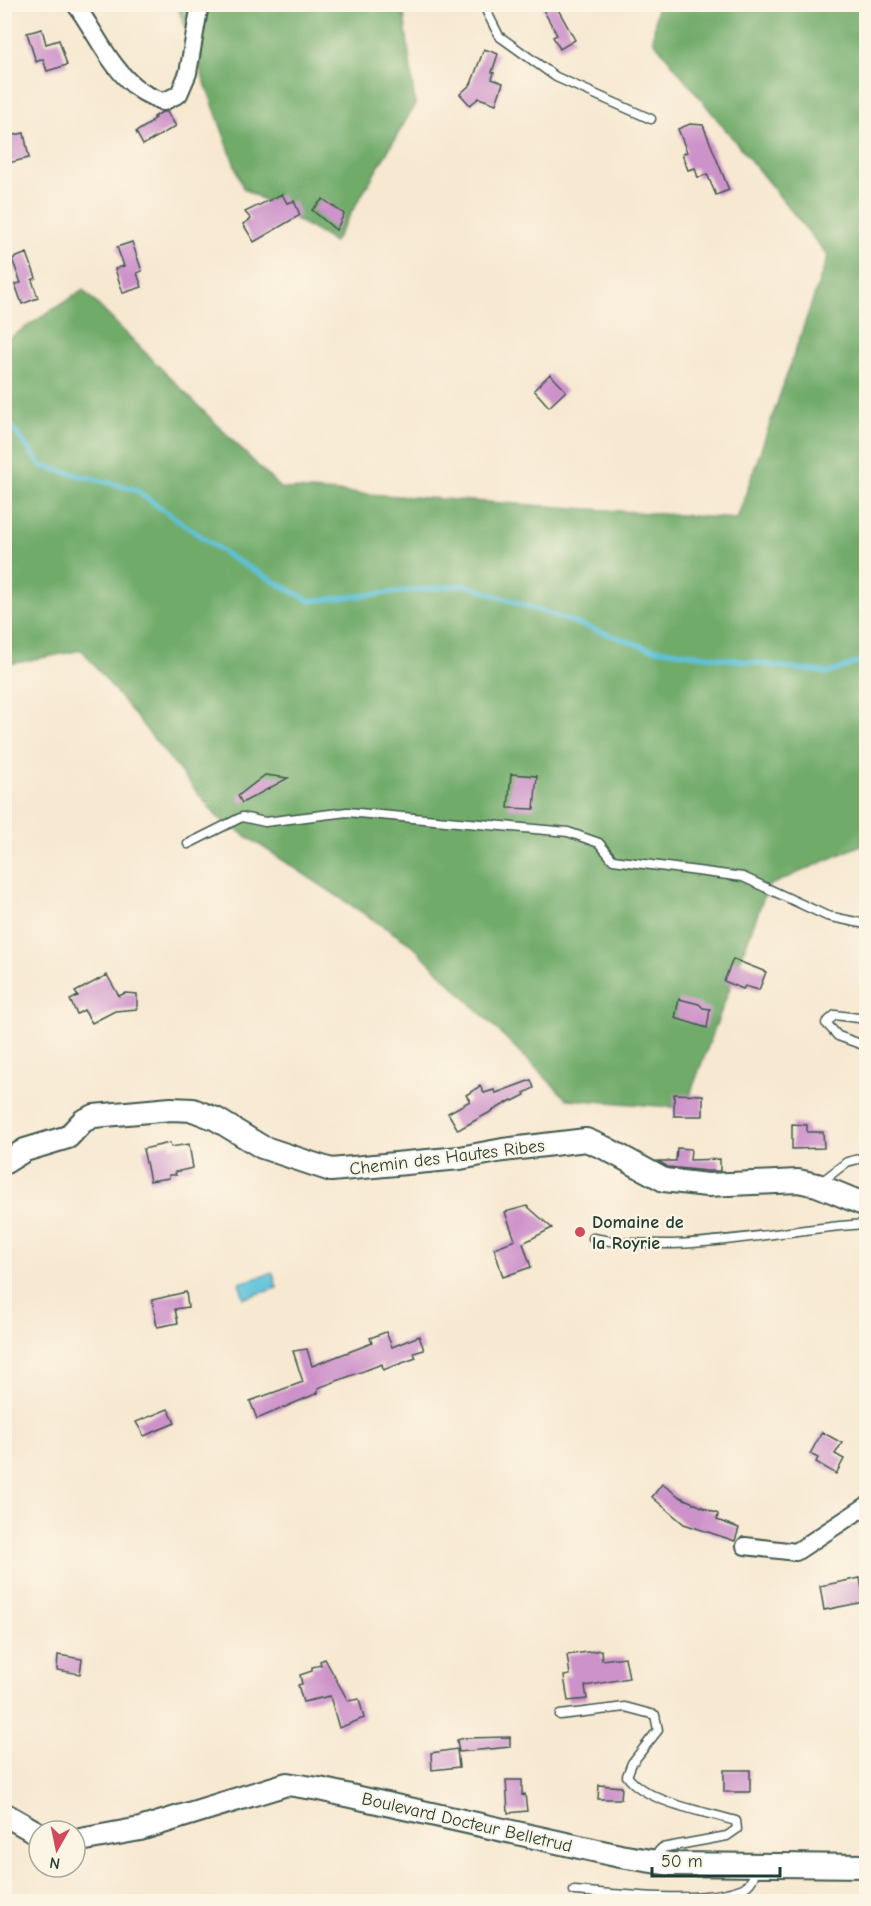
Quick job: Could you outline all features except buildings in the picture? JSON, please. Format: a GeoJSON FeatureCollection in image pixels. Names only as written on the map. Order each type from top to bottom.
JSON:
{"type":"FeatureCollection","features":[{"type":"Feature","properties":{"kind":"street"},"geometry":{"type":"LineString","coordinates":[[75,4],[111,61],[140,91],[163,102],[179,94],[188,73],[200,4]]}},
{"type":"Feature","properties":{"kind":"street","name":"Chemin des Hautes Ribes"},"geometry":{"type":"LineString","coordinates":[[4,1163],[25,1150],[68,1137],[83,1121],[94,1116],[171,1109],[193,1110],[216,1119],[262,1147],[331,1170],[460,1158],[503,1150],[586,1140],[664,1180],[707,1185],[798,1181],[817,1185],[867,1205]]}},
{"type":"Feature","properties":{"kind":"street"},"geometry":{"type":"LineString","coordinates":[[746,1546],[796,1552],[867,1506]]}},
{"type":"Feature","properties":{"kind":"street","name":"Boulevard Docteur Belletrud"},"geometry":{"type":"LineString","coordinates":[[87,1839],[140,1829],[287,1784],[320,1789],[620,1856],[670,1864],[867,1866]]}},
{"type":"Feature","properties":{"kind":"street"},"geometry":{"type":"LineString","coordinates":[[4,1814],[27,1827]]}},
{"type":"Feature","properties":{"kind":"lane"},"geometry":{"type":"LineString","coordinates":[[483,4],[499,36],[556,77],[651,119]]}},
{"type":"Feature","properties":{"kind":"lane"},"geometry":{"type":"LineString","coordinates":[[188,844],[242,817],[264,822],[347,812],[425,820],[536,827],[568,831],[599,843],[613,860],[743,877],[827,916],[867,924]]}},
{"type":"Feature","properties":{"kind":"lane"},"geometry":{"type":"LineString","coordinates":[[867,1020],[835,1016],[826,1023],[838,1036],[867,1046]]}},
{"type":"Feature","properties":{"kind":"lane"},"geometry":{"type":"LineString","coordinates":[[817,1185],[848,1162],[867,1157]]}},
{"type":"Feature","properties":{"kind":"lane"},"geometry":{"type":"LineString","coordinates":[[593,1238],[618,1243],[659,1244],[761,1237],[867,1224]]}},
{"type":"Feature","properties":{"kind":"lane"},"geometry":{"type":"LineString","coordinates":[[560,1715],[625,1707],[654,1715],[658,1730],[632,1763],[627,1776],[634,1786],[662,1799],[736,1821],[737,1829],[727,1836],[662,1848],[650,1861]]}},
{"type":"Feature","properties":{"kind":"lane"},"geometry":{"type":"LineString","coordinates":[[574,1891],[663,1897],[709,1896],[744,1887],[755,1876],[756,1865]]}},
{"type":"Feature","properties":{"kind":"green space"},"geometry":{"type":"Polygon","coordinates":[[[177,5],[403,5],[415,105],[334,242],[243,188],[177,5]]]}},
{"type":"Feature","properties":{"kind":"green space"},"geometry":{"type":"Polygon","coordinates":[[[657,5],[866,5],[866,843],[768,886],[685,1108],[567,1099],[412,945],[217,817],[82,650],[5,665],[5,341],[83,290],[280,488],[737,519],[828,256],[653,40],[657,5]]]}},
{"type":"Feature","properties":{"kind":"water"},"geometry":{"type":"Polygon","coordinates":[[[273,1273],[277,1288],[244,1298],[239,1283],[273,1273]]]}},
{"type":"Feature","properties":{"kind":"waterway"},"geometry":{"type":"LineString","coordinates":[[4,417],[42,466],[134,489],[230,557],[310,601],[465,585],[648,648],[829,673],[866,659]]}},
{"type":"Feature","properties":{"kind":"place","name":"Domaine de la Royrie"},"geometry":{"type":"Point","coordinates":[580,1232]}}]}
